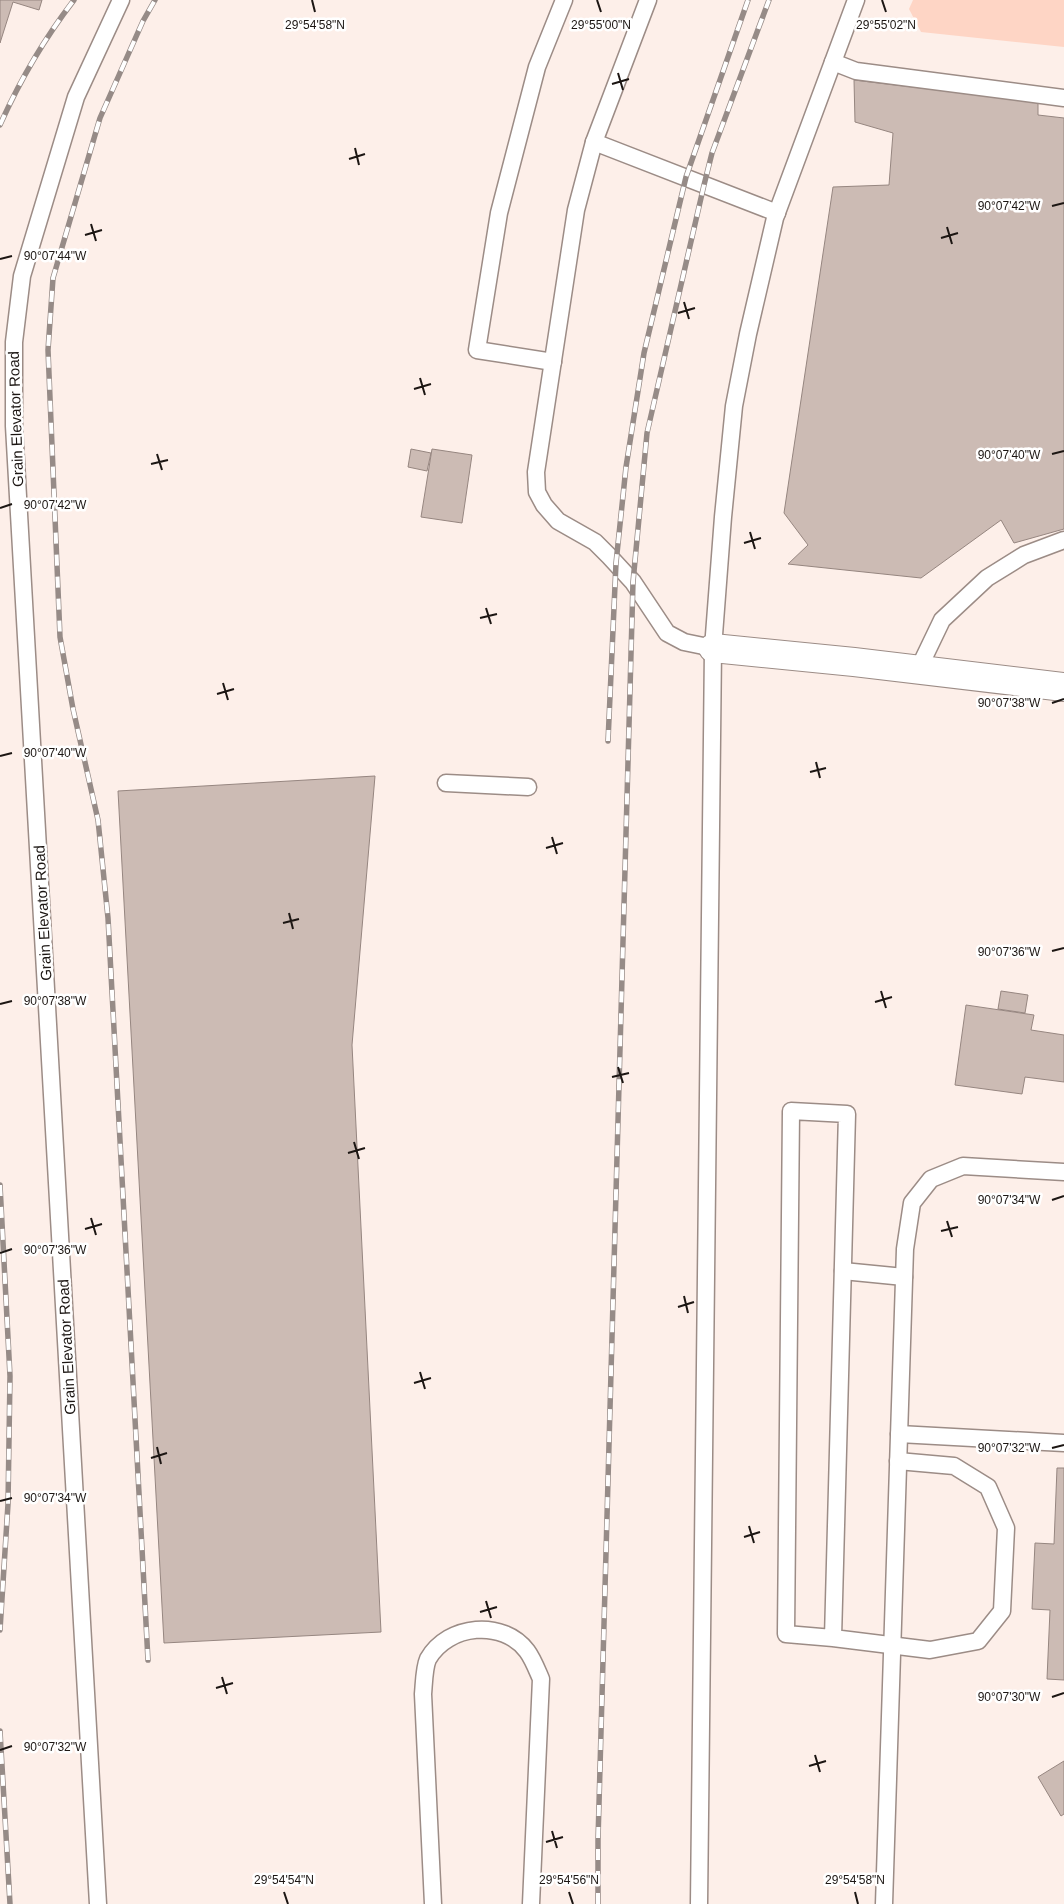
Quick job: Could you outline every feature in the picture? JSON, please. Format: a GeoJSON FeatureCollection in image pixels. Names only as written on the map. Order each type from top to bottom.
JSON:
{"type":"FeatureCollection","features":[{"type":"Feature","properties":{"kind":"street"},"geometry":{"type":"LineString","coordinates":[[713,648],[1064,687]]}},
{"type":"Feature","properties":{"kind":"lane","name":"Grain Elevator Road"},"geometry":{"type":"LineString","coordinates":[[98,1904],[14,426],[14,342],[22,276],[76,96],[121,0]]}},
{"type":"Feature","properties":{"kind":"lane"},"geometry":{"type":"LineString","coordinates":[[553,362],[478,350],[499,213],[537,67],[564,0]]}},
{"type":"Feature","properties":{"kind":"lane"},"geometry":{"type":"LineString","coordinates":[[648,0],[594,142],[576,210],[536,472],[537,492],[544,505],[558,521],[595,542],[633,582],[667,633],[684,642],[713,648]]}},
{"type":"Feature","properties":{"kind":"lane"},"geometry":{"type":"LineString","coordinates":[[699,1904],[713,648],[723,518],[734,406],[748,334],[778,213],[856,0]]}},
{"type":"Feature","properties":{"kind":"lane"},"geometry":{"type":"LineString","coordinates":[[833,62],[856,71],[1064,98]]}},
{"type":"Feature","properties":{"kind":"lane"},"geometry":{"type":"LineString","coordinates":[[594,142],[778,213]]}},
{"type":"Feature","properties":{"kind":"lane"},"geometry":{"type":"LineString","coordinates":[[918,670],[942,620],[987,578],[1024,556],[1064,540]]}},
{"type":"Feature","properties":{"kind":"lane"},"geometry":{"type":"LineString","coordinates":[[446,783],[528,787]]}},
{"type":"Feature","properties":{"kind":"lane"},"geometry":{"type":"LineString","coordinates":[[834,1638],[847,1114],[791,1111],[786,1634],[834,1638],[894,1648],[930,1650],[978,1641],[1002,1611],[1006,1528],[988,1487],[954,1466],[898,1461]]}},
{"type":"Feature","properties":{"kind":"lane"},"geometry":{"type":"LineString","coordinates":[[884,1904],[894,1648],[905,1249],[912,1203],[931,1179],[963,1166],[1064,1172]]}},
{"type":"Feature","properties":{"kind":"lane"},"geometry":{"type":"LineString","coordinates":[[843,1271],[904,1278]]}},
{"type":"Feature","properties":{"kind":"lane"},"geometry":{"type":"LineString","coordinates":[[899,1434],[1064,1443]]}},
{"type":"Feature","properties":{"kind":"lane"},"geometry":{"type":"LineString","coordinates":[[433,1904],[423,1694],[428,1660],[448,1637],[470,1631],[500,1631],[526,1650],[541,1679],[531,1904]]}},
{"type":"Feature","properties":{"kind":"shaded area"},"geometry":{"type":"Polygon","coordinates":[[[913,0],[1064,0],[1064,47],[921,32],[909,9],[913,0]]]}},
{"type":"Feature","properties":{"kind":"building"},"geometry":{"type":"Polygon","coordinates":[[[0,0],[42,0],[39,10],[13,2],[0,43],[0,0]]]}},
{"type":"Feature","properties":{"kind":"building"},"geometry":{"type":"Polygon","coordinates":[[[854,80],[1038,102],[1038,115],[1064,118],[1064,529],[1014,543],[1001,520],[921,578],[788,564],[808,545],[784,513],[833,187],[889,185],[893,133],[855,122],[854,80]]]}},
{"type":"Feature","properties":{"kind":"building"},"geometry":{"type":"Polygon","coordinates":[[[411,449],[431,453],[427,471],[408,467],[411,449]]]}},
{"type":"Feature","properties":{"kind":"building"},"geometry":{"type":"Polygon","coordinates":[[[432,449],[472,455],[462,523],[421,517],[432,449]]]}},
{"type":"Feature","properties":{"kind":"building"},"geometry":{"type":"Polygon","coordinates":[[[375,776],[352,1045],[381,1632],[164,1643],[118,791],[375,776]]]}},
{"type":"Feature","properties":{"kind":"building"},"geometry":{"type":"Polygon","coordinates":[[[1001,991],[1028,995],[1025,1013],[998,1009],[1001,991]]]}},
{"type":"Feature","properties":{"kind":"building"},"geometry":{"type":"Polygon","coordinates":[[[966,1005],[1034,1015],[1031,1030],[1064,1035],[1064,1082],[1025,1077],[1022,1094],[955,1085],[966,1005]]]}},
{"type":"Feature","properties":{"kind":"building"},"geometry":{"type":"Polygon","coordinates":[[[1057,1468],[1064,1468],[1064,1680],[1047,1679],[1050,1610],[1032,1609],[1035,1543],[1054,1544],[1057,1468]]]}},
{"type":"Feature","properties":{"kind":"building"},"geometry":{"type":"Polygon","coordinates":[[[1064,1761],[1064,1814],[1061,1816],[1038,1777],[1064,1761]]]}},
{"type":"Feature","properties":{"kind":"railway"},"geometry":{"type":"LineString","coordinates":[[0,125],[33,60],[74,0]]}},
{"type":"Feature","properties":{"kind":"railway"},"geometry":{"type":"LineString","coordinates":[[148,1660],[108,918],[98,820],[73,709],[60,637],[48,350],[53,278],[100,118],[143,21],[155,0]]}},
{"type":"Feature","properties":{"kind":"railway"},"geometry":{"type":"LineString","coordinates":[[608,741],[616,563],[626,467],[644,353],[686,177],[748,0]]}},
{"type":"Feature","properties":{"kind":"railway"},"geometry":{"type":"LineString","coordinates":[[598,1904],[598,1840],[633,582],[647,433],[704,185],[712,153],[769,0]]}},
{"type":"Feature","properties":{"kind":"railway"},"geometry":{"type":"LineString","coordinates":[[0,1185],[10,1376],[8,1504],[0,1630]]}},
{"type":"Feature","properties":{"kind":"railway"},"geometry":{"type":"LineString","coordinates":[[0,1731],[10,1904]]}}]}
